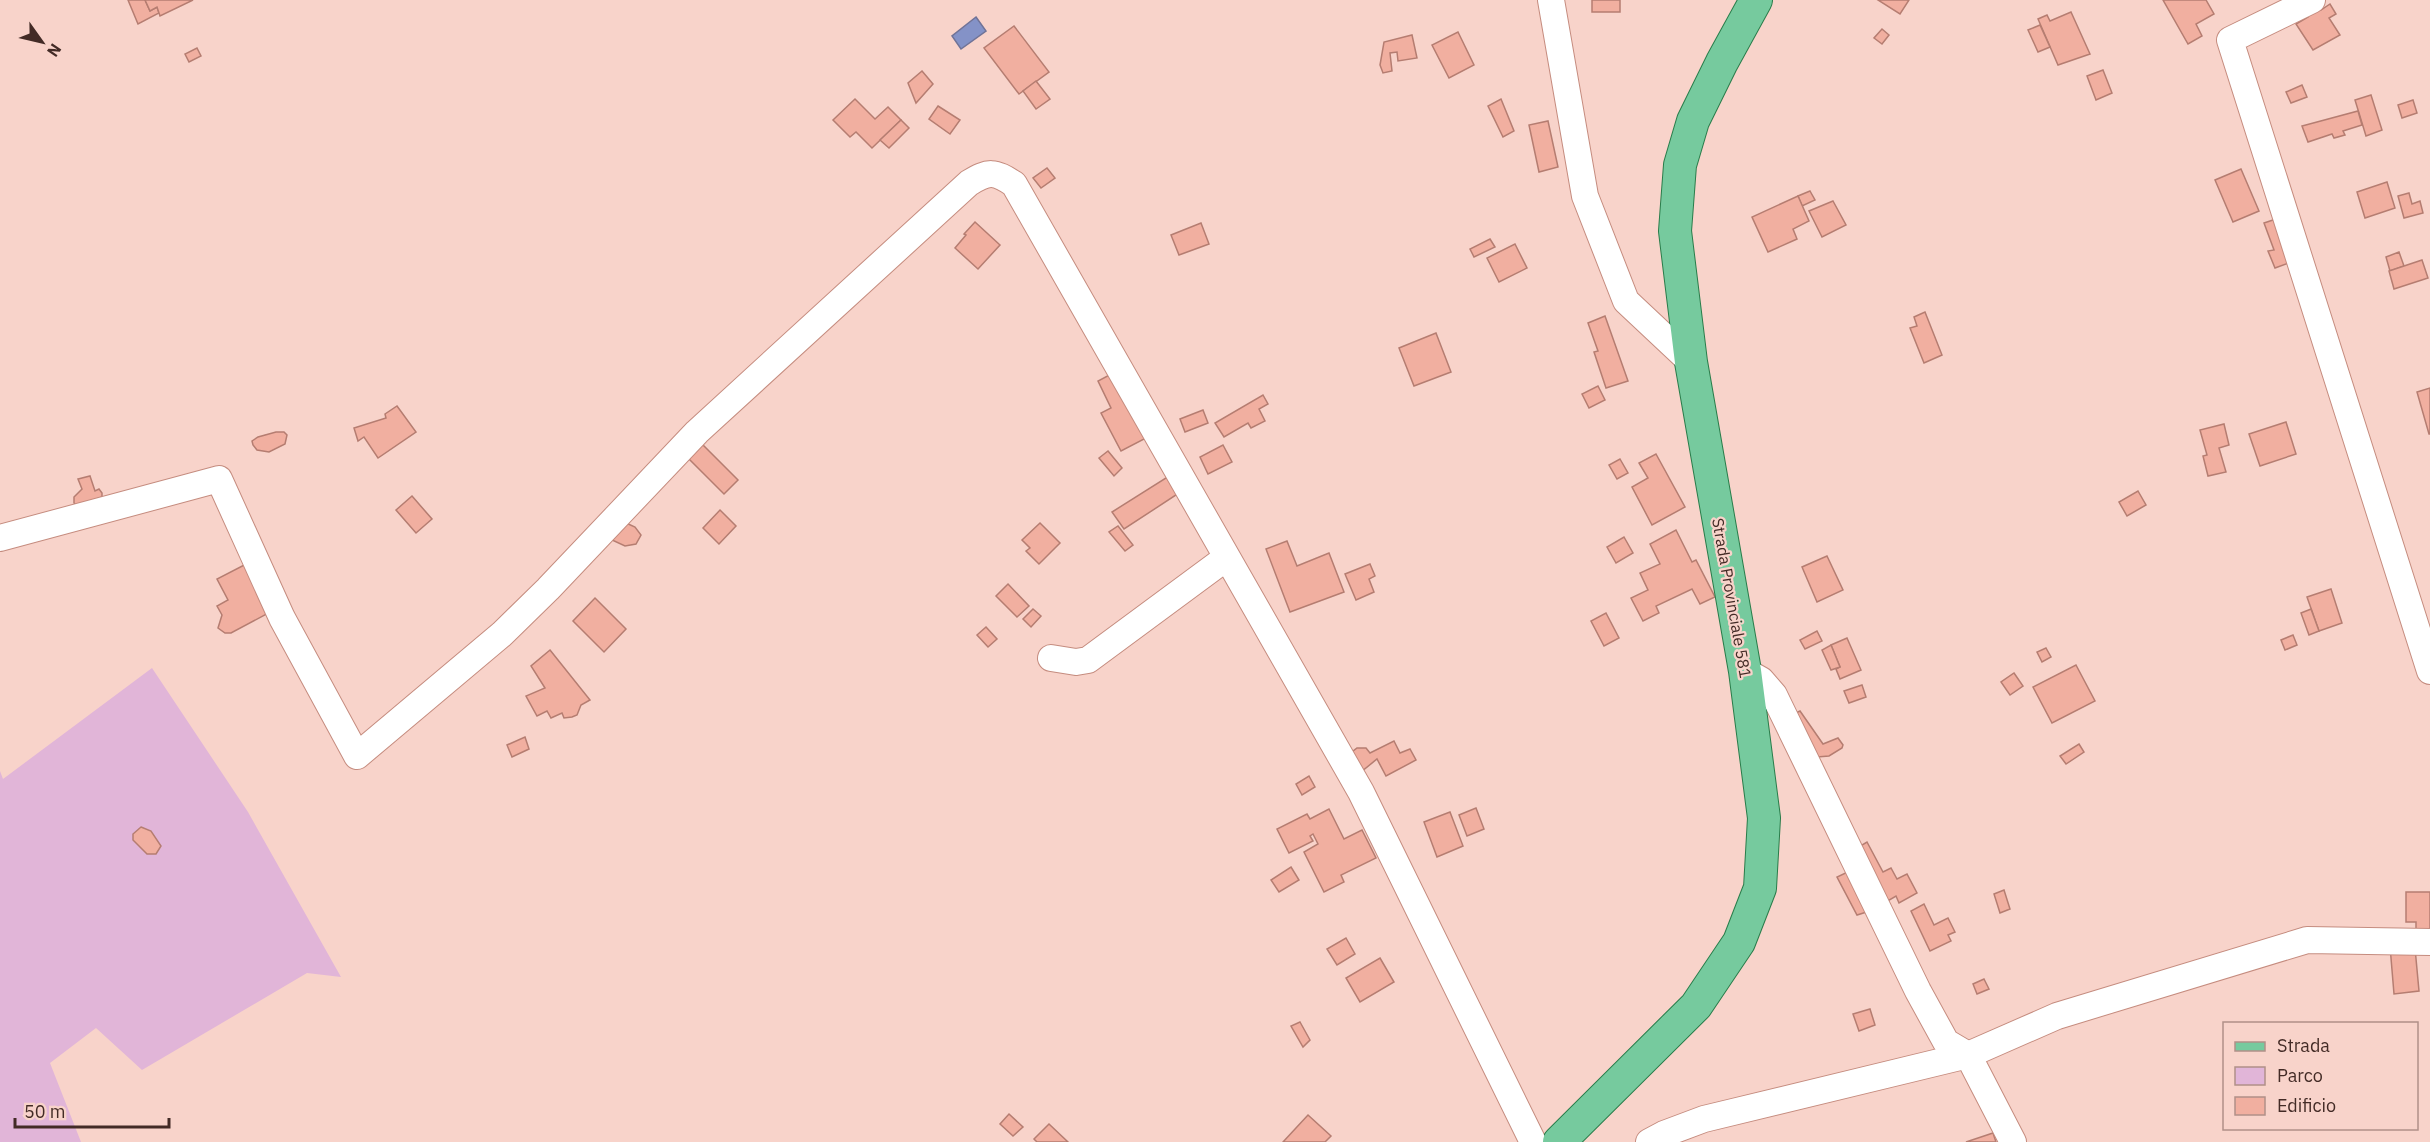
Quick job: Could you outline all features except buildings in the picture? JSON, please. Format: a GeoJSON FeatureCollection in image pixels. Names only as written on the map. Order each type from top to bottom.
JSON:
{"type":"FeatureCollection","features":[{"type":"Feature","properties":{"kind":"main road","name":"Strada Provinciale 581"},"geometry":{"type":"LineString","coordinates":[[1559,1142],[1696,1006],[1739,942],[1760,888],[1764,818],[1745,671],[1691,362],[1675,231],[1680,165],[1693,121],[1756,0]]}},
{"type":"Feature","properties":{"kind":"street"},"geometry":{"type":"LineString","coordinates":[[1551,0],[1585,196],[1593,217],[1626,301],[1691,362]]}},
{"type":"Feature","properties":{"kind":"street"},"geometry":{"type":"LineString","coordinates":[[2312,0],[2230,40],[2430,671]]}},
{"type":"Feature","properties":{"kind":"street"},"geometry":{"type":"LineString","coordinates":[[0,538],[219,479],[282,618],[357,756],[502,634],[548,589],[697,432],[969,183],[985,173],[1000,175],[1014,184],[1361,792],[1533,1142]]}},
{"type":"Feature","properties":{"kind":"street"},"geometry":{"type":"LineString","coordinates":[[1051,658],[1076,662],[1088,660],[1226,558]]}},
{"type":"Feature","properties":{"kind":"street"},"geometry":{"type":"LineString","coordinates":[[1745,671],[1761,680],[1774,695],[1918,991],[1946,1042],[1968,1055],[2013,1142]]}},
{"type":"Feature","properties":{"kind":"street"},"geometry":{"type":"LineString","coordinates":[[1649,1142],[1704,1119],[1968,1055],[2057,1016],[2307,940],[2430,942]]}},
{"type":"Feature","properties":{"kind":"green space"},"geometry":{"type":"Polygon","coordinates":[[[152,668],[248,812],[341,977],[307,973],[142,1070],[96,1028],[50,1063],[81,1142],[0,1142],[0,771],[3,779],[152,668]]]}},
{"type":"Feature","properties":{"kind":"water"},"geometry":{"type":"Polygon","coordinates":[[[976,17],[986,31],[961,49],[952,36],[976,17]]]}}]}
